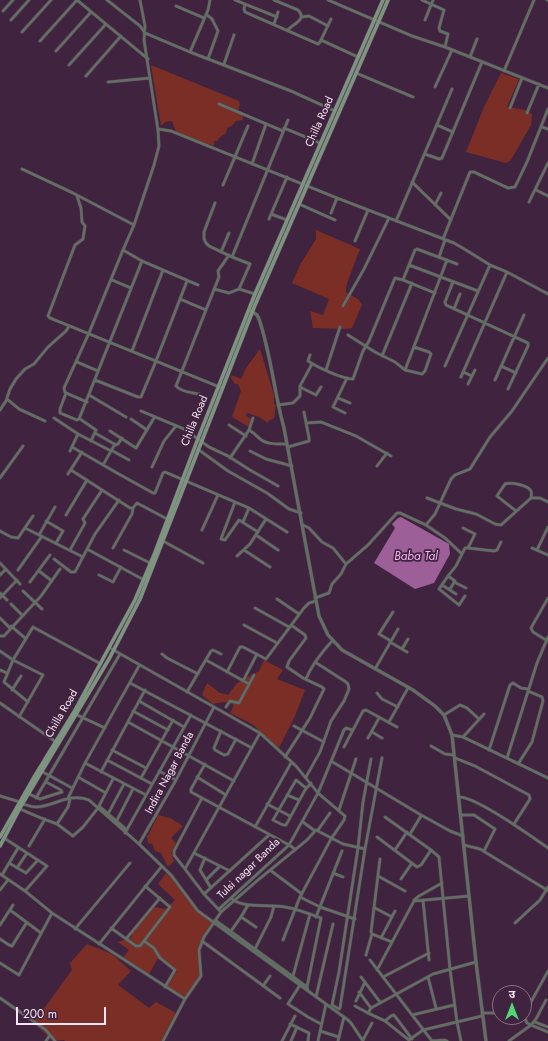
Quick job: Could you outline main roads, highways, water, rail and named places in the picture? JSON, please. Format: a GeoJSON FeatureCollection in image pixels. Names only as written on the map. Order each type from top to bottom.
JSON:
{"type":"FeatureCollection","features":[{"type":"Feature","properties":{"kind":"main road","name":"Chilla Road"},"geometry":{"type":"LineString","coordinates":[[1,837],[56,742],[63,734],[75,714],[101,664],[112,649],[144,580],[148,575],[150,563],[169,520],[251,311],[255,294],[267,272],[287,220],[356,73],[377,20],[383,0]]}},
{"type":"Feature","properties":{"kind":"main road","name":"Chilla Road"},"geometry":{"type":"LineString","coordinates":[[305,184],[320,143],[358,57],[388,0]]}},
{"type":"Feature","properties":{"kind":"main road"},"geometry":{"type":"LineString","coordinates":[[251,311],[298,204],[305,184]]}},
{"type":"Feature","properties":{"kind":"main road"},"geometry":{"type":"LineString","coordinates":[[184,480],[198,450],[200,440]]}},
{"type":"Feature","properties":{"kind":"main road"},"geometry":{"type":"LineString","coordinates":[[75,714],[131,618],[163,541],[169,520]]}},
{"type":"Feature","properties":{"kind":"main road"},"geometry":{"type":"LineString","coordinates":[[0,846],[1,837],[20,809],[21,803],[29,794],[41,770],[63,734]]}},
{"type":"Feature","properties":{"kind":"water","name":"Baba Tal"},"geometry":{"type":"Polygon","coordinates":[[[401,517],[449,544],[450,554],[434,583],[415,589],[374,563],[395,528],[392,524],[401,517]]]}}]}
